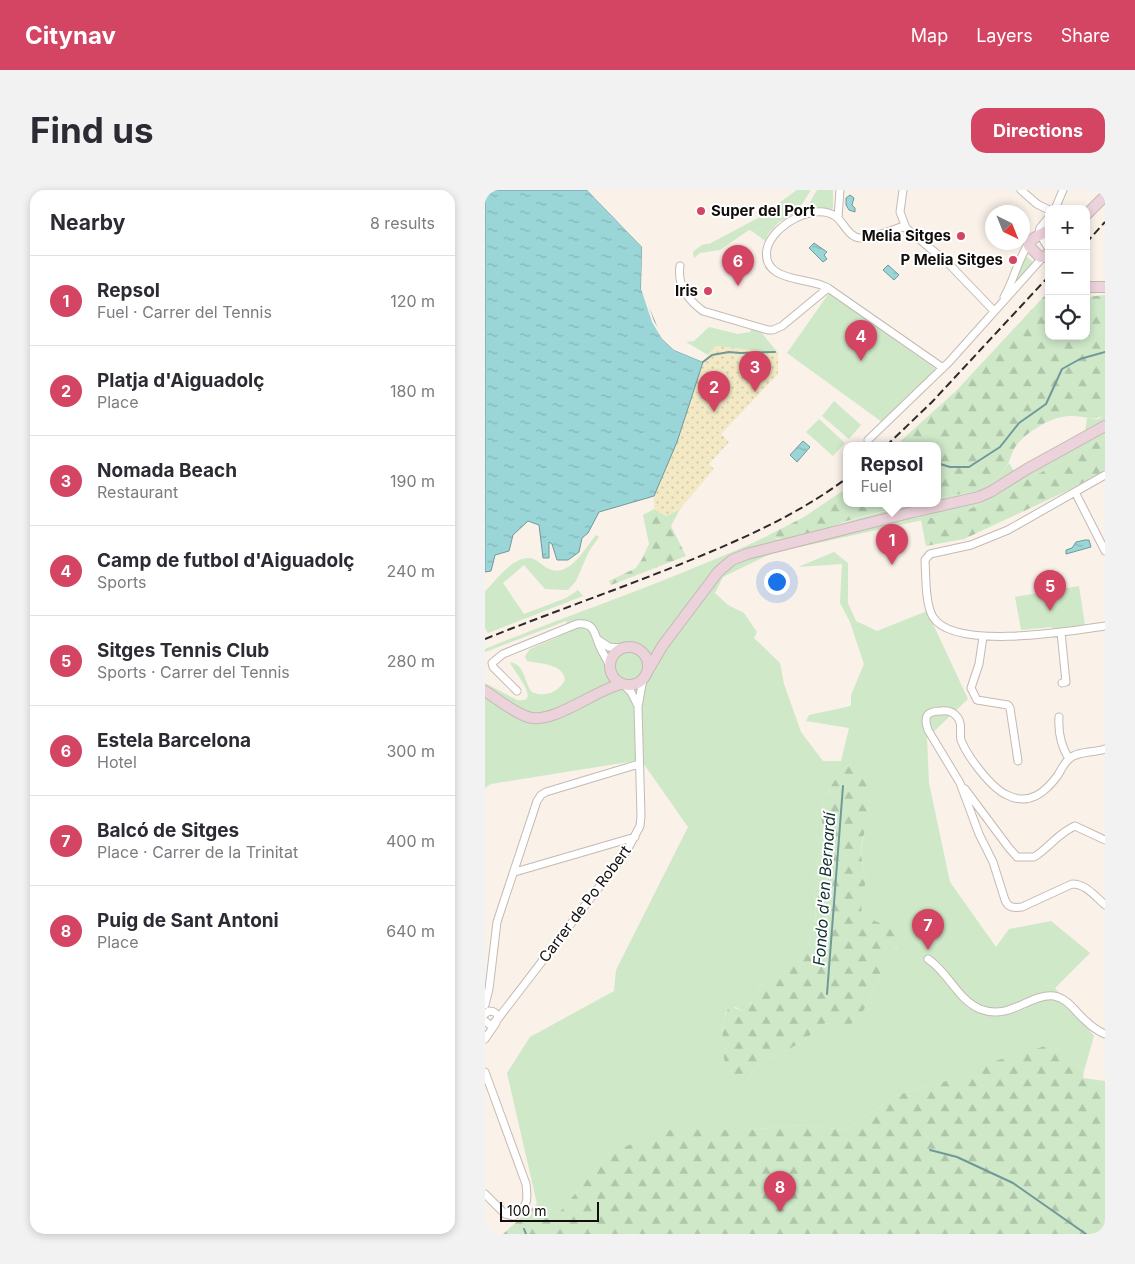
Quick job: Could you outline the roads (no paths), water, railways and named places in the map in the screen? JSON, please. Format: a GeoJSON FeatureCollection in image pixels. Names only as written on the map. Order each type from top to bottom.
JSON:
{"type":"FeatureCollection","features":[{"type":"Feature","properties":{"kind":"main road"},"geometry":{"type":"LineString","coordinates":[[1090,211],[1105,196]]}},
{"type":"Feature","properties":{"kind":"main road"},"geometry":{"type":"LineString","coordinates":[[1030,241],[1044,232]]}},
{"type":"Feature","properties":{"kind":"main road"},"geometry":{"type":"LineString","coordinates":[[1030,245],[1036,254],[1045,255]]}},
{"type":"Feature","properties":{"kind":"main road"},"geometry":{"type":"LineString","coordinates":[[1090,287],[1105,287]]}},
{"type":"Feature","properties":{"kind":"main road"},"geometry":{"type":"LineString","coordinates":[[941,506],[979,497],[992,491],[1105,426]]}},
{"type":"Feature","properties":{"kind":"main road"},"geometry":{"type":"LineString","coordinates":[[485,691],[517,712],[535,718],[559,712],[599,692],[623,685],[635,685],[645,676],[663,645],[712,579],[732,560],[756,551],[934,507]]}},
{"type":"Feature","properties":{"kind":"main road"},"geometry":{"type":"LineString","coordinates":[[599,692],[610,668],[613,655],[621,648],[656,648],[663,645]]}},
{"type":"Feature","properties":{"kind":"main road"},"geometry":{"type":"LineString","coordinates":[[637,648],[647,658],[648,667],[645,676]]}},
{"type":"Feature","properties":{"kind":"main road"},"geometry":{"type":"LineString","coordinates":[[610,668],[614,679],[623,685]]}},
{"type":"Feature","properties":{"kind":"street"},"geometry":{"type":"LineString","coordinates":[[838,218],[840,190]]}},
{"type":"Feature","properties":{"kind":"street"},"geometry":{"type":"LineString","coordinates":[[903,190],[899,206],[906,228],[997,308]]}},
{"type":"Feature","properties":{"kind":"street"},"geometry":{"type":"LineString","coordinates":[[1021,190],[1037,204],[1045,208]]}},
{"type":"Feature","properties":{"kind":"street"},"geometry":{"type":"LineString","coordinates":[[1057,205],[1063,190]]}},
{"type":"Feature","properties":{"kind":"street"},"geometry":{"type":"LineString","coordinates":[[906,228],[901,227],[857,238],[832,214],[819,212],[800,216],[780,229],[772,238],[767,252],[768,262],[780,275],[828,288],[943,368]]}},
{"type":"Feature","properties":{"kind":"street"},"geometry":{"type":"LineString","coordinates":[[1045,222],[1040,228],[1044,232],[1046,250]]}},
{"type":"Feature","properties":{"kind":"street"},"geometry":{"type":"LineString","coordinates":[[997,308],[1012,283],[1024,250]]}},
{"type":"Feature","properties":{"kind":"street"},"geometry":{"type":"LineString","coordinates":[[868,440],[943,368],[1045,257]]}},
{"type":"Feature","properties":{"kind":"street"},"geometry":{"type":"LineString","coordinates":[[680,266],[681,280],[685,292],[694,304],[703,311],[768,330],[782,326],[828,288]]}},
{"type":"Feature","properties":{"kind":"street"},"geometry":{"type":"LineString","coordinates":[[1105,475],[1008,530],[971,545],[929,554],[925,560],[930,607],[933,617],[940,624],[950,628],[983,637],[1061,632],[1105,626]]}},
{"type":"Feature","properties":{"kind":"street"},"geometry":{"type":"LineString","coordinates":[[1075,492],[1105,551]]}},
{"type":"Feature","properties":{"kind":"street"},"geometry":{"type":"LineString","coordinates":[[517,691],[493,667],[492,663],[503,654],[577,624],[590,627],[595,632],[610,668]]}},
{"type":"Feature","properties":{"kind":"street"},"geometry":{"type":"LineString","coordinates":[[1061,632],[1066,682],[1062,683]]}},
{"type":"Feature","properties":{"kind":"street"},"geometry":{"type":"LineString","coordinates":[[983,637],[979,664],[971,688],[972,692],[977,700],[1008,705],[1018,761]]}},
{"type":"Feature","properties":{"kind":"street"},"geometry":{"type":"LineString","coordinates":[[597,639],[609,647],[621,648]]}},
{"type":"Feature","properties":{"kind":"street","name":"Carrer de Po Robert"},"geometry":{"type":"LineString","coordinates":[[485,1039],[496,1018],[509,1004],[626,852],[640,826],[638,707],[645,676]]}},
{"type":"Feature","properties":{"kind":"street"},"geometry":{"type":"LineString","coordinates":[[623,685],[631,692],[638,707]]}},
{"type":"Feature","properties":{"kind":"street"},"geometry":{"type":"LineString","coordinates":[[1105,749],[1069,759],[1047,789],[1041,794],[1026,800],[1018,799],[1006,795],[979,768],[962,742],[960,722],[953,712],[946,710],[931,712],[925,722],[961,783],[1017,856],[1033,857],[1055,838],[1075,826],[1105,840]]}},
{"type":"Feature","properties":{"kind":"street"},"geometry":{"type":"LineString","coordinates":[[1059,717],[1058,725],[1063,749],[1069,759]]}},
{"type":"Feature","properties":{"kind":"street"},"geometry":{"type":"LineString","coordinates":[[485,1006],[489,989],[497,922],[515,872],[537,800],[546,792],[639,764]]}},
{"type":"Feature","properties":{"kind":"street"},"geometry":{"type":"LineString","coordinates":[[961,783],[979,834],[993,862],[1005,900],[1011,908],[1029,905],[1072,884],[1087,888],[1105,905]]}},
{"type":"Feature","properties":{"kind":"street"},"geometry":{"type":"LineString","coordinates":[[515,872],[635,837]]}},
{"type":"Feature","properties":{"kind":"street"},"geometry":{"type":"LineString","coordinates":[[928,959],[942,970],[965,1000],[978,1008],[989,1011],[1002,1011],[1043,996],[1055,996],[1064,1000],[1091,1025],[1105,1034]]}},
{"type":"Feature","properties":{"kind":"street"},"geometry":{"type":"LineString","coordinates":[[485,1014],[489,1010],[496,1018],[489,1024],[485,1021]]}},
{"type":"Feature","properties":{"kind":"street"},"geometry":{"type":"LineString","coordinates":[[485,1072],[526,1184],[526,1205],[514,1216],[505,1214],[485,1194]]}},
{"type":"Feature","properties":{"kind":"water"},"geometry":{"type":"Polygon","coordinates":[[[485,190],[587,190],[642,247],[641,289],[662,339],[674,350],[703,362],[677,442],[654,496],[599,512],[588,533],[582,538],[579,552],[568,560],[557,560],[552,544],[549,542],[549,558],[543,558],[539,525],[528,521],[513,535],[509,551],[495,555],[491,571],[485,572],[485,190]]]}},
{"type":"Feature","properties":{"kind":"water"},"geometry":{"type":"Polygon","coordinates":[[[850,195],[854,198],[852,205],[855,208],[855,212],[849,210],[846,205],[846,198],[850,195]]]}},
{"type":"Feature","properties":{"kind":"water"},"geometry":{"type":"Polygon","coordinates":[[[814,243],[827,252],[824,255],[827,259],[823,262],[809,248],[814,243]]]}},
{"type":"Feature","properties":{"kind":"water"},"geometry":{"type":"Polygon","coordinates":[[[888,265],[899,275],[894,280],[883,270],[888,265]]]}},
{"type":"Feature","properties":{"kind":"water"},"geometry":{"type":"Polygon","coordinates":[[[803,441],[810,447],[797,462],[790,455],[803,441]]]}},
{"type":"Feature","properties":{"kind":"water"},"geometry":{"type":"Polygon","coordinates":[[[1089,540],[1091,547],[1066,554],[1066,550],[1072,548],[1076,542],[1089,540]]]}},
{"type":"Feature","properties":{"kind":"waterway"},"geometry":{"type":"LineString","coordinates":[[703,362],[712,355],[729,352],[775,352]]}},
{"type":"Feature","properties":{"kind":"waterway"},"geometry":{"type":"LineString","coordinates":[[941,464],[950,467],[969,467],[1000,447],[1019,423],[1046,404],[1062,369],[1080,359],[1105,352]]}},
{"type":"Feature","properties":{"kind":"waterway","name":"Fondo d'en Bernardí"},"geometry":{"type":"LineString","coordinates":[[827,994],[843,786]]}},
{"type":"Feature","properties":{"kind":"waterway"},"geometry":{"type":"LineString","coordinates":[[930,1150],[957,1157],[1013,1183],[1086,1234]]}},
{"type":"Feature","properties":{"kind":"waterway"},"geometry":{"type":"LineString","coordinates":[[524,1229],[526,1234]]}},
{"type":"Feature","properties":{"kind":"railway"},"geometry":{"type":"LineString","coordinates":[[1090,239],[1105,222]]}},
{"type":"Feature","properties":{"kind":"railway"},"geometry":{"type":"LineString","coordinates":[[890,442],[932,402],[1045,280]]}},
{"type":"Feature","properties":{"kind":"railway"},"geometry":{"type":"LineString","coordinates":[[485,639],[657,574],[725,546],[788,516],[843,481]]}},
{"type":"Feature","properties":{"kind":"place","name":"Super del Port"},"geometry":{"type":"Point","coordinates":[701,211]}},
{"type":"Feature","properties":{"kind":"place","name":"Melia Sitges"},"geometry":{"type":"Point","coordinates":[961,236]}},
{"type":"Feature","properties":{"kind":"place","name":"P Melia Sitges"},"geometry":{"type":"Point","coordinates":[1013,260]}},
{"type":"Feature","properties":{"kind":"place","name":"Estela Barcelona"},"geometry":{"type":"Point","coordinates":[738,286]}},
{"type":"Feature","properties":{"kind":"place","name":"Iris"},"geometry":{"type":"Point","coordinates":[708,291]}},
{"type":"Feature","properties":{"kind":"place","name":"Camp de futbol d'Aiguadolç"},"geometry":{"type":"Point","coordinates":[861,361]}},
{"type":"Feature","properties":{"kind":"place","name":"Nomada Beach"},"geometry":{"type":"Point","coordinates":[755,392]}},
{"type":"Feature","properties":{"kind":"place","name":"Platja d'Aiguadolç"},"geometry":{"type":"Point","coordinates":[714,412]}},
{"type":"Feature","properties":{"kind":"place","name":"Repsol"},"geometry":{"type":"Point","coordinates":[892,565]}},
{"type":"Feature","properties":{"kind":"place","name":"Sitges Tennis Club"},"geometry":{"type":"Point","coordinates":[1050,611]}},
{"type":"Feature","properties":{"kind":"place","name":"Balcó de Sitges"},"geometry":{"type":"Point","coordinates":[928,950]}},
{"type":"Feature","properties":{"kind":"place","name":"Puig de Sant Antoni"},"geometry":{"type":"Point","coordinates":[780,1212]}}]}
